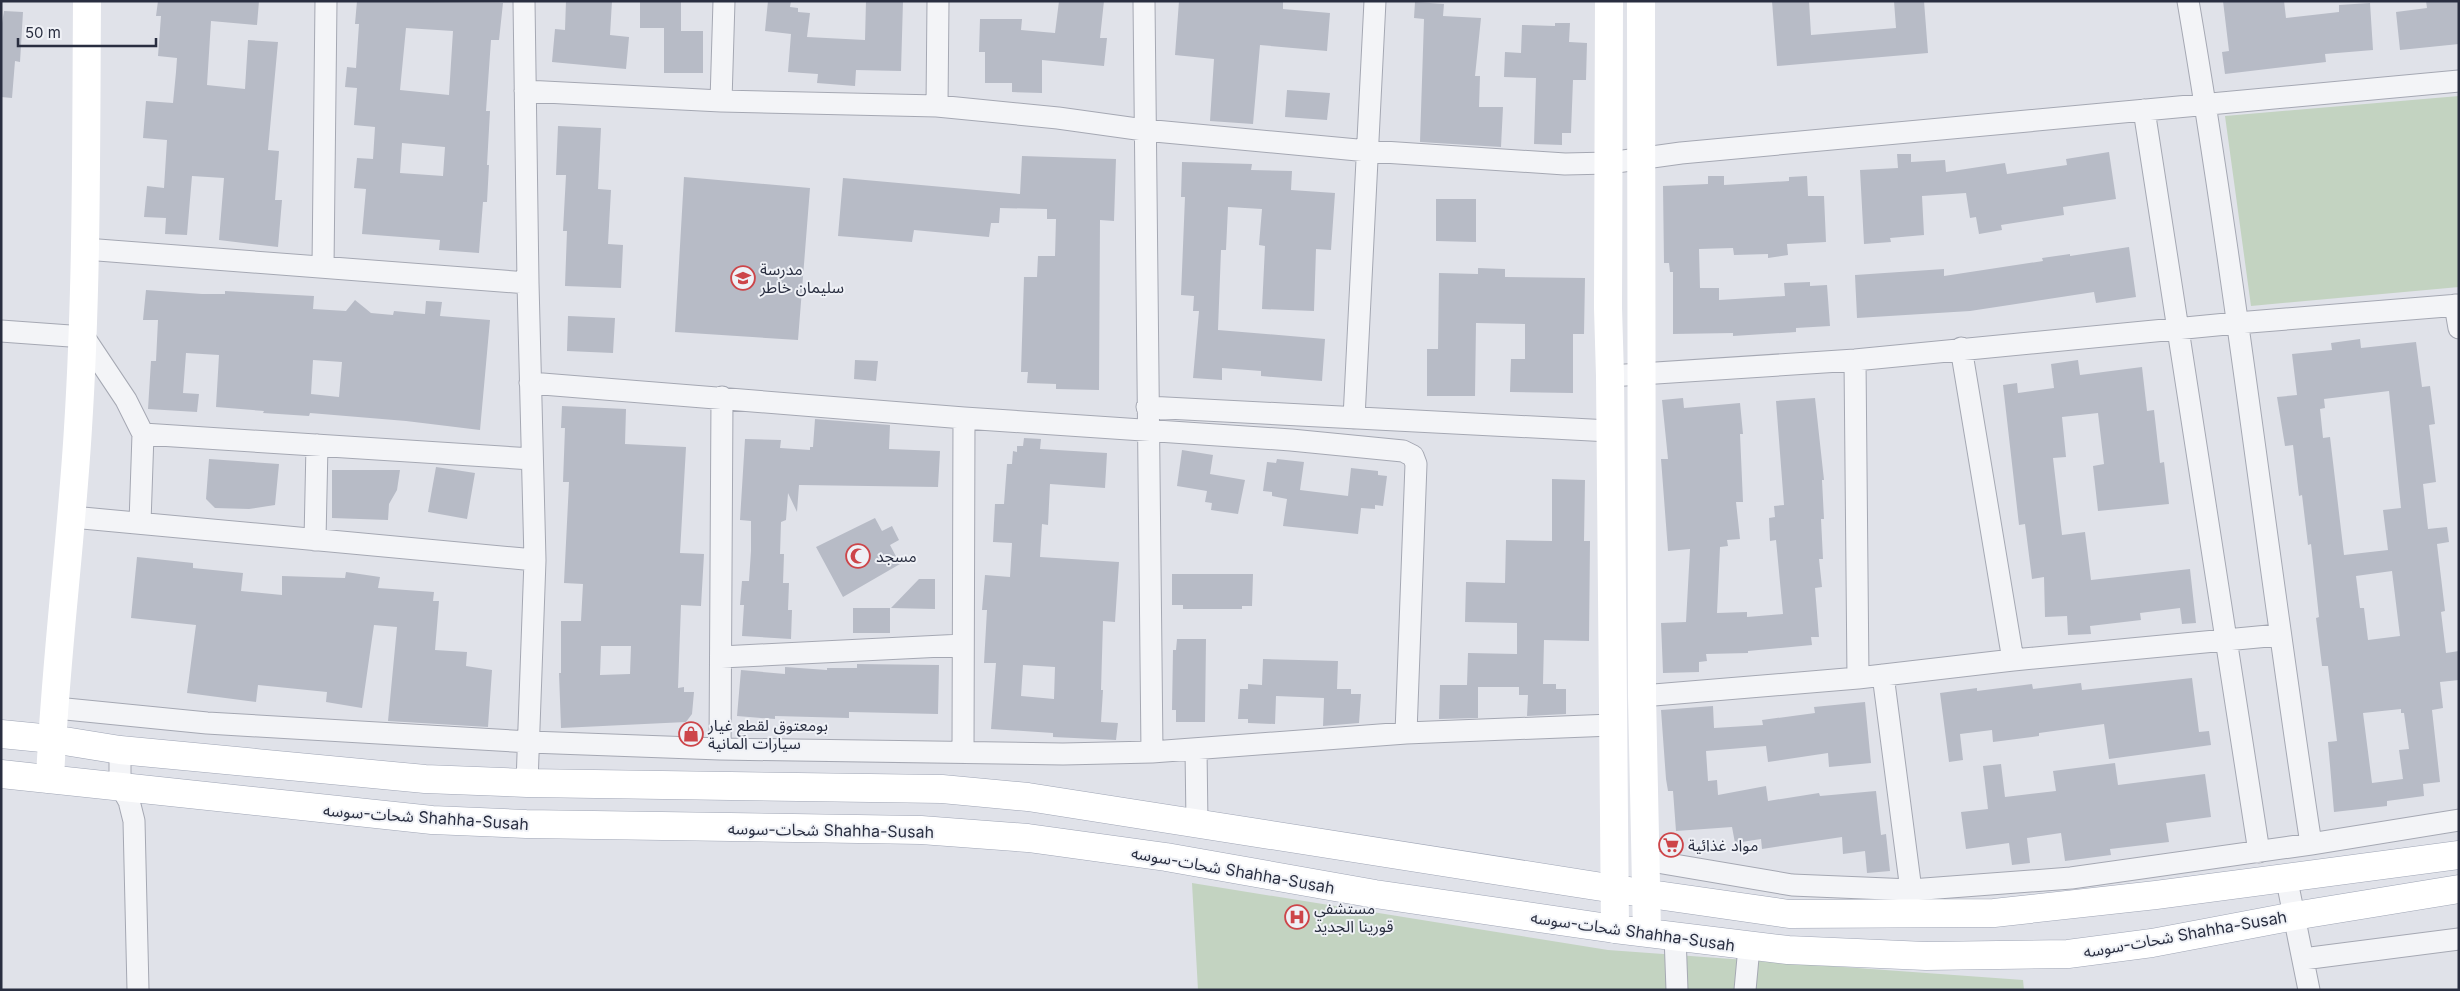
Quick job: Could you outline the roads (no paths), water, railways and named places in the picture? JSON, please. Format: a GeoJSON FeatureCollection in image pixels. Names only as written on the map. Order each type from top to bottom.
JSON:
{"type":"FeatureCollection","features":[{"type":"Feature","properties":{"kind":"main road"},"geometry":{"type":"LineString","coordinates":[[50,780],[72,517],[84,337],[87,1]]}},
{"type":"Feature","properties":{"kind":"main road"},"geometry":{"type":"LineString","coordinates":[[1609,1],[1608,308],[1615,929]]}},
{"type":"Feature","properties":{"kind":"main road"},"geometry":{"type":"LineString","coordinates":[[1641,1],[1642,696],[1647,932]]}},
{"type":"Feature","properties":{"kind":"main road"},"geometry":{"type":"LineString","coordinates":[[1,734],[52,739],[120,750],[406,777],[527,783],[952,790],[1028,797],[1646,894],[1789,914],[1994,913],[2156,895],[2286,876],[2459,855]]}},
{"type":"Feature","properties":{"kind":"main road","name":"شحات-سوسه Shahha-Susah"},"geometry":{"type":"LineString","coordinates":[[1,774],[120,785],[432,820],[526,824],[920,830],[1028,838],[1166,857],[1375,894],[1749,947],[1926,956],[2068,954],[2152,943],[2294,916],[2459,889]]}},
{"type":"Feature","properties":{"kind":"street"},"geometry":{"type":"LineString","coordinates":[[323,268],[326,1]]}},
{"type":"Feature","properties":{"kind":"street"},"geometry":{"type":"LineString","coordinates":[[524,1],[524,91],[535,560],[530,742],[527,783]]}},
{"type":"Feature","properties":{"kind":"street"},"geometry":{"type":"LineString","coordinates":[[721,101],[724,1]]}},
{"type":"Feature","properties":{"kind":"street"},"geometry":{"type":"LineString","coordinates":[[937,106],[938,1]]}},
{"type":"Feature","properties":{"kind":"street"},"geometry":{"type":"LineString","coordinates":[[1144,1],[1147,431],[1152,752]]}},
{"type":"Feature","properties":{"kind":"street"},"geometry":{"type":"LineString","coordinates":[[1354,418],[1375,1]]}},
{"type":"Feature","properties":{"kind":"street"},"geometry":{"type":"LineString","coordinates":[[2188,1],[2206,103],[2279,635],[2311,844]]}},
{"type":"Feature","properties":{"kind":"street"},"geometry":{"type":"LineString","coordinates":[[524,91],[721,101],[937,106],[1058,118],[1144,130],[1368,151],[1565,164],[1609,163],[1640,158],[2206,103],[2459,81]]}},
{"type":"Feature","properties":{"kind":"street"},"geometry":{"type":"LineString","coordinates":[[2144,110],[2228,641],[2259,852]]}},
{"type":"Feature","properties":{"kind":"street"},"geometry":{"type":"LineString","coordinates":[[85,249],[528,283]]}},
{"type":"Feature","properties":{"kind":"street"},"geometry":{"type":"LineString","coordinates":[[1610,376],[1642,376],[1855,360],[1962,348],[2457,305],[2459,328]]}},
{"type":"Feature","properties":{"kind":"street"},"geometry":{"type":"LineString","coordinates":[[1,331],[84,337],[126,400],[143,434],[140,523]]}},
{"type":"Feature","properties":{"kind":"street"},"geometry":{"type":"LineString","coordinates":[[1962,348],[2013,660]]}},
{"type":"Feature","properties":{"kind":"street"},"geometry":{"type":"LineString","coordinates":[[1855,360],[1858,678]]}},
{"type":"Feature","properties":{"kind":"street"},"geometry":{"type":"LineString","coordinates":[[530,383],[964,418],[1387,448],[1403,451],[1413,456],[1416,464],[1406,733]]}},
{"type":"Feature","properties":{"kind":"street"},"geometry":{"type":"LineString","coordinates":[[720,749],[722,397]]}},
{"type":"Feature","properties":{"kind":"street"},"geometry":{"type":"LineString","coordinates":[[1147,408],[1610,431]]}},
{"type":"Feature","properties":{"kind":"street"},"geometry":{"type":"LineString","coordinates":[[963,752],[964,418]]}},
{"type":"Feature","properties":{"kind":"street"},"geometry":{"type":"LineString","coordinates":[[143,434],[532,459]]}},
{"type":"Feature","properties":{"kind":"street"},"geometry":{"type":"LineString","coordinates":[[315,540],[317,445]]}},
{"type":"Feature","properties":{"kind":"street"},"geometry":{"type":"LineString","coordinates":[[72,517],[535,560]]}},
{"type":"Feature","properties":{"kind":"street"},"geometry":{"type":"LineString","coordinates":[[1642,696],[1858,678],[2013,660],[2279,635]]}},
{"type":"Feature","properties":{"kind":"street"},"geometry":{"type":"LineString","coordinates":[[721,657],[963,645]]}},
{"type":"Feature","properties":{"kind":"street"},"geometry":{"type":"LineString","coordinates":[[1883,675],[1911,890]]}},
{"type":"Feature","properties":{"kind":"street"},"geometry":{"type":"LineString","coordinates":[[56,708],[207,722],[530,742],[720,749],[1063,754],[1152,752],[1406,733],[1612,725]]}},
{"type":"Feature","properties":{"kind":"street"},"geometry":{"type":"LineString","coordinates":[[1196,748],[1197,823]]}},
{"type":"Feature","properties":{"kind":"street"},"geometry":{"type":"LineString","coordinates":[[120,750],[120,785],[129,802],[134,821],[138,990]]}},
{"type":"Feature","properties":{"kind":"street"},"geometry":{"type":"LineString","coordinates":[[1645,860],[1792,885],[1911,890],[2071,878],[2259,852],[2459,820]]}},
{"type":"Feature","properties":{"kind":"street"},"geometry":{"type":"LineString","coordinates":[[2286,876],[2309,990]]}},
{"type":"Feature","properties":{"kind":"street"},"geometry":{"type":"LineString","coordinates":[[1675,935],[1677,990]]}},
{"type":"Feature","properties":{"kind":"street"},"geometry":{"type":"LineString","coordinates":[[2303,959],[2459,938]]}},
{"type":"Feature","properties":{"kind":"street"},"geometry":{"type":"LineString","coordinates":[[1745,990],[1749,947]]}},
{"type":"Feature","properties":{"kind":"place","name":"مدرسة سليمان خاطر"},"geometry":{"type":"Point","coordinates":[743,278]}},
{"type":"Feature","properties":{"kind":"place","name":"مسجد"},"geometry":{"type":"Point","coordinates":[858,556]}},
{"type":"Feature","properties":{"kind":"place","name":"بومعتوق لقطع غيار سيارات المانية"},"geometry":{"type":"Point","coordinates":[691,734]}},
{"type":"Feature","properties":{"kind":"place","name":"مواد غذائية"},"geometry":{"type":"Point","coordinates":[1671,845]}},
{"type":"Feature","properties":{"kind":"place","name":"مستشفي قورينا الجديد"},"geometry":{"type":"Point","coordinates":[1297,917]}}]}
